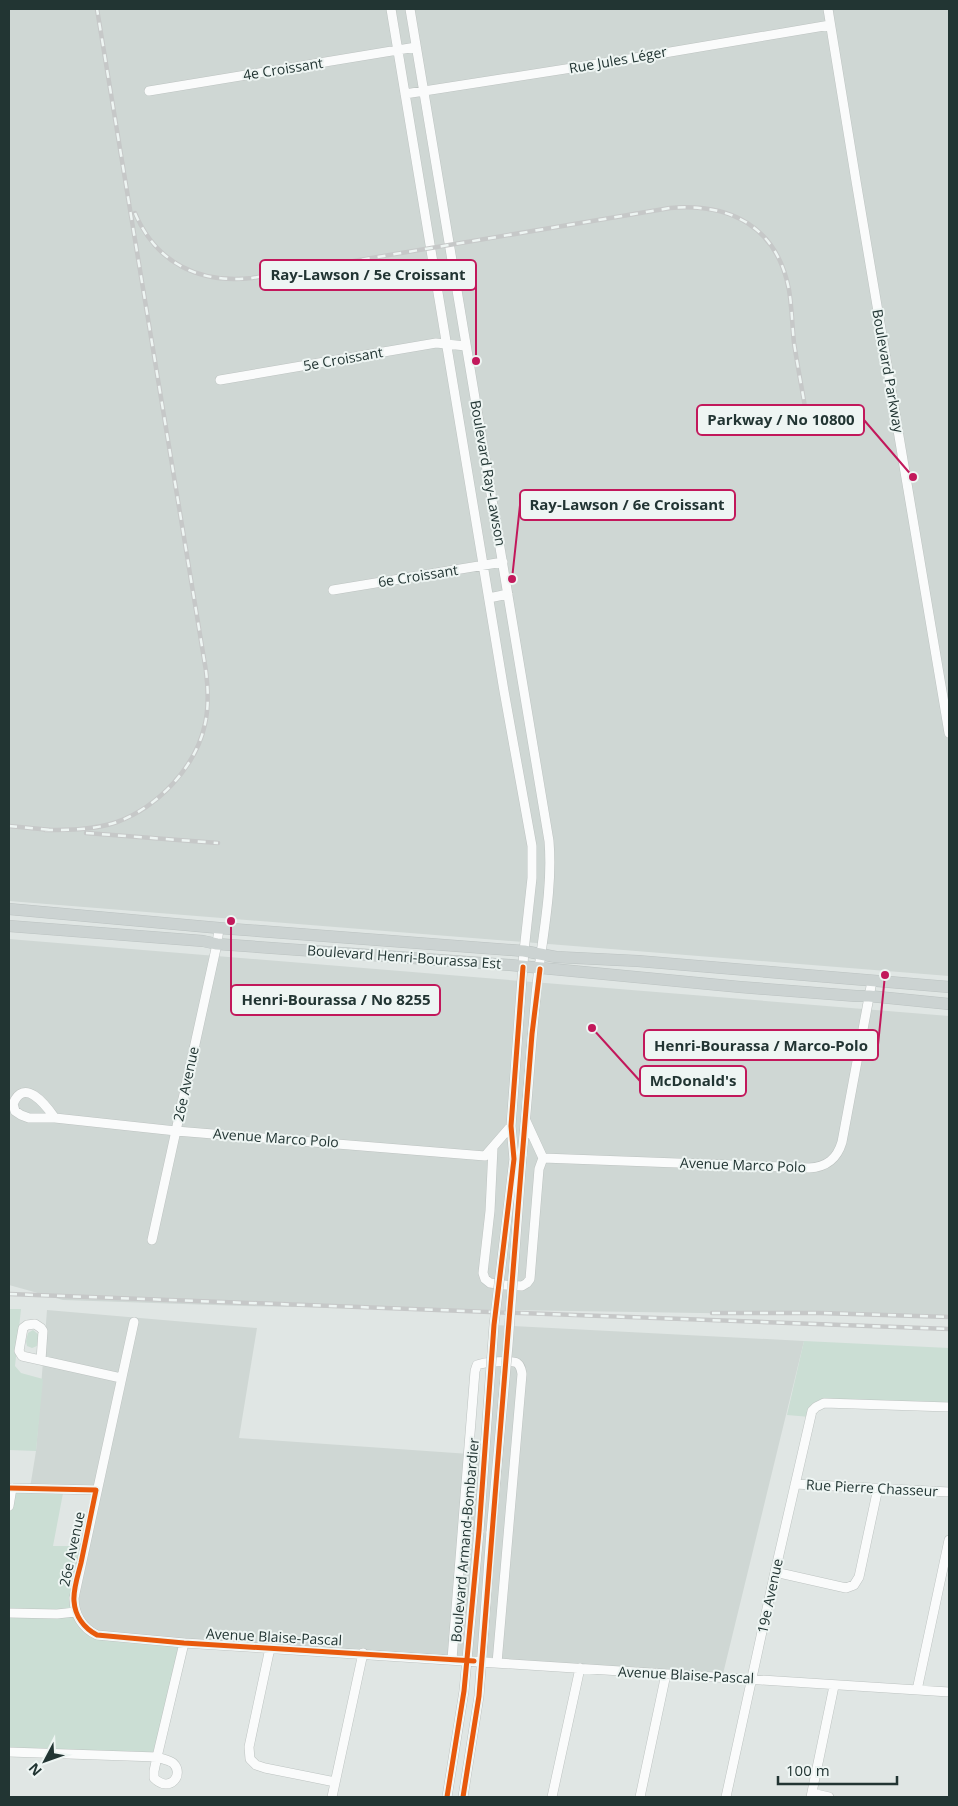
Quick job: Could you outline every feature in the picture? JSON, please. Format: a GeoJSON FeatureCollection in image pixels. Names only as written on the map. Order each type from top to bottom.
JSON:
{"type":"FeatureCollection","features":[{"type":"Feature","properties":{"kind":"main road","name":"Boulevard Henri-Bourassa Est"},"geometry":{"type":"LineString","coordinates":[[9,909],[219,928],[524,951],[542,955],[949,987]]}},
{"type":"Feature","properties":{"kind":"main road","name":"Boulevard Henri-Bourassa Est"},"geometry":{"type":"LineString","coordinates":[[9,926],[217,944],[523,966],[750,988],[869,996],[949,1004]]}},
{"type":"Feature","properties":{"kind":"street","name":"Boulevard Ray-Lawson"},"geometry":{"type":"LineString","coordinates":[[391,9],[532,846],[532,878],[523,966]]}},
{"type":"Feature","properties":{"kind":"street","name":"Boulevard Ray-Lawson"},"geometry":{"type":"LineString","coordinates":[[410,9],[549,841],[550,874],[540,969]]}},
{"type":"Feature","properties":{"kind":"street","name":"Boulevard Parkway"},"geometry":{"type":"LineString","coordinates":[[828,9],[949,733]]}},
{"type":"Feature","properties":{"kind":"street","name":"Rue Jules Léger"},"geometry":{"type":"LineString","coordinates":[[405,94],[830,25]]}},
{"type":"Feature","properties":{"kind":"street","name":"4e Croissant"},"geometry":{"type":"LineString","coordinates":[[149,91],[416,47]]}},
{"type":"Feature","properties":{"kind":"street","name":"5e Croissant"},"geometry":{"type":"LineString","coordinates":[[220,380],[436,343],[466,346]]}},
{"type":"Feature","properties":{"kind":"street","name":"6e Croissant"},"geometry":{"type":"LineString","coordinates":[[333,590],[503,562]]}},
{"type":"Feature","properties":{"kind":"street"},"geometry":{"type":"LineString","coordinates":[[489,598],[508,594]]}},
{"type":"Feature","properties":{"kind":"street","name":"26e Avenue"},"geometry":{"type":"LineString","coordinates":[[152,1240],[219,928]]}},
{"type":"Feature","properties":{"kind":"street","name":"Boulevard Armand-Bombardier"},"geometry":{"type":"LineString","coordinates":[[463,1797],[478,1704],[508,1344],[518,1157],[511,1126],[523,966]]}},
{"type":"Feature","properties":{"kind":"street","name":"Boulevard Armand-Bombardier"},"geometry":{"type":"LineString","coordinates":[[447,1797],[460,1723],[479,1531],[494,1325],[518,1157],[526,1121],[532,1034],[540,969]]}},
{"type":"Feature","properties":{"kind":"street","name":"Avenue Marco Polo"},"geometry":{"type":"LineString","coordinates":[[543,1158],[809,1168],[818,1168],[827,1164],[840,1150],[842,1142],[872,982]]}},
{"type":"Feature","properties":{"kind":"street","name":"Avenue Marco Polo"},"geometry":{"type":"LineString","coordinates":[[55,1118],[176,1131],[485,1156],[494,1148]]}},
{"type":"Feature","properties":{"kind":"street","name":"Boulevard Armand-Bombardier"},"geometry":{"type":"LineString","coordinates":[[526,1121],[543,1158]]}},
{"type":"Feature","properties":{"kind":"street"},"geometry":{"type":"LineString","coordinates":[[511,1126],[494,1148],[490,1211],[483,1273],[485,1279],[490,1283],[522,1286],[530,1279],[539,1169],[543,1158]]}},
{"type":"Feature","properties":{"kind":"street","name":"26e Avenue"},"geometry":{"type":"LineString","coordinates":[[75,1612],[74,1598],[76,1585],[134,1322]]}},
{"type":"Feature","properties":{"kind":"street"},"geometry":{"type":"LineString","coordinates":[[41,1360],[121,1378]]}},
{"type":"Feature","properties":{"kind":"street","name":"Boulevard Armand-Bombardier"},"geometry":{"type":"LineString","coordinates":[[452,1660],[475,1372],[477,1365],[483,1362],[515,1361],[520,1365],[522,1374],[497,1663]]}},
{"type":"Feature","properties":{"kind":"street","name":"19e Avenue"},"geometry":{"type":"LineString","coordinates":[[726,1797],[810,1417],[816,1407],[824,1403],[949,1407]]}},
{"type":"Feature","properties":{"kind":"street","name":"Rue Pierre Chasseur"},"geometry":{"type":"LineString","coordinates":[[794,1484],[949,1492]]}},
{"type":"Feature","properties":{"kind":"street"},"geometry":{"type":"LineString","coordinates":[[9,1506],[11,1488],[96,1490]]}},
{"type":"Feature","properties":{"kind":"street"},"geometry":{"type":"LineString","coordinates":[[775,1572],[846,1588],[854,1585],[859,1577],[878,1488]]}},
{"type":"Feature","properties":{"kind":"street"},"geometry":{"type":"LineString","coordinates":[[917,1690],[949,1540]]}},
{"type":"Feature","properties":{"kind":"street"},"geometry":{"type":"LineString","coordinates":[[9,1613],[57,1614],[75,1612]]}},
{"type":"Feature","properties":{"kind":"street","name":"Avenue Blaise-Pascal"},"geometry":{"type":"LineString","coordinates":[[75,1612],[85,1627],[97,1635],[184,1643],[949,1692]]}},
{"type":"Feature","properties":{"kind":"street"},"geometry":{"type":"LineString","coordinates":[[9,1752],[158,1757],[184,1643]]}},
{"type":"Feature","properties":{"kind":"street"},"geometry":{"type":"LineString","coordinates":[[270,1648],[250,1747],[250,1759],[256,1765],[265,1768],[335,1782]]}},
{"type":"Feature","properties":{"kind":"street"},"geometry":{"type":"LineString","coordinates":[[332,1797],[362,1653]]}},
{"type":"Feature","properties":{"kind":"street"},"geometry":{"type":"LineString","coordinates":[[552,1797],[580,1668]]}},
{"type":"Feature","properties":{"kind":"street"},"geometry":{"type":"LineString","coordinates":[[640,1797],[666,1674]]}},
{"type":"Feature","properties":{"kind":"street"},"geometry":{"type":"LineString","coordinates":[[829,1797],[812,1795],[834,1686]]}},
{"type":"Feature","properties":{"kind":"shaded area"},"geometry":{"type":"Polygon","coordinates":[[[9,9],[949,9],[949,976],[9,901],[9,9]]]}},
{"type":"Feature","properties":{"kind":"shaded area"},"geometry":{"type":"Polygon","coordinates":[[[9,939],[949,1016],[949,1317],[244,1306],[63,1300],[9,1285],[9,939]]]}},
{"type":"Feature","properties":{"kind":"shaded area"},"geometry":{"type":"Polygon","coordinates":[[[47,1310],[257,1328],[239,1438],[484,1455],[494,1325],[804,1341],[722,1678],[97,1635],[75,1612],[96,1491],[30,1488],[36,1451],[47,1310]]]}},
{"type":"Feature","properties":{"kind":"green space"},"geometry":{"type":"Polygon","coordinates":[[[9,1309],[21,1309],[15,1366],[21,1373],[43,1379],[36,1451],[9,1450],[9,1309]]]}},
{"type":"Feature","properties":{"kind":"green space"},"geometry":{"type":"Polygon","coordinates":[[[33,1330],[38,1334],[39,1338],[37,1346],[32,1348],[27,1346],[26,1341],[28,1333],[33,1330]]]}},
{"type":"Feature","properties":{"kind":"green space"},"geometry":{"type":"Polygon","coordinates":[[[804,1341],[949,1348],[949,1407],[824,1403],[810,1417],[787,1415],[804,1341]]]}},
{"type":"Feature","properties":{"kind":"green space"},"geometry":{"type":"Polygon","coordinates":[[[13,1488],[64,1488],[53,1546],[84,1546],[74,1603],[91,1632],[184,1643],[157,1757],[9,1752],[9,1506],[13,1488]]]}},
{"type":"Feature","properties":{"kind":"railway"},"geometry":{"type":"LineString","coordinates":[[45,830],[81,829],[108,825],[132,815],[160,796],[173,784],[193,755],[205,724],[208,704],[206,671],[97,9]]}},
{"type":"Feature","properties":{"kind":"railway"},"geometry":{"type":"LineString","coordinates":[[135,213],[144,230],[167,257],[197,273],[233,279],[252,278],[670,208],[692,207],[731,215],[748,223],[762,235],[774,249],[783,268],[789,290],[794,343],[807,419]]}},
{"type":"Feature","properties":{"kind":"railway"},"geometry":{"type":"LineString","coordinates":[[9,826],[51,830]]}},
{"type":"Feature","properties":{"kind":"railway"},"geometry":{"type":"LineString","coordinates":[[86,833],[218,843]]}},
{"type":"Feature","properties":{"kind":"railway"},"geometry":{"type":"LineString","coordinates":[[9,1294],[949,1329]]}},
{"type":"Feature","properties":{"kind":"railway"},"geometry":{"type":"LineString","coordinates":[[712,1313],[820,1313],[949,1317]]}},
{"type":"Feature","properties":{"kind":"cycle path"},"geometry":{"type":"LineString","coordinates":[[447,1797],[464,1691],[479,1531],[494,1325],[514,1159],[511,1126],[523,967]]}},
{"type":"Feature","properties":{"kind":"cycle path"},"geometry":{"type":"LineString","coordinates":[[463,1797],[479,1696],[532,1034],[540,969]]}},
{"type":"Feature","properties":{"kind":"cycle path"},"geometry":{"type":"LineString","coordinates":[[9,1488],[96,1490],[74,1596],[78,1617],[88,1629],[97,1635],[184,1643],[474,1661]]}},
{"type":"Feature","properties":{"kind":"place","name":"Ray-Lawson / 5e Croissant"},"geometry":{"type":"Point","coordinates":[476,361]}},
{"type":"Feature","properties":{"kind":"place","name":"Parkway / No 10800"},"geometry":{"type":"Point","coordinates":[913,477]}},
{"type":"Feature","properties":{"kind":"place","name":"Ray-Lawson / 6e Croissant"},"geometry":{"type":"Point","coordinates":[512,579]}},
{"type":"Feature","properties":{"kind":"place","name":"Henri-Bourassa / No 8255"},"geometry":{"type":"Point","coordinates":[231,921]}},
{"type":"Feature","properties":{"kind":"place","name":"Henri-Bourassa / Marco-Polo"},"geometry":{"type":"Point","coordinates":[885,975]}},
{"type":"Feature","properties":{"kind":"place","name":"McDonald's"},"geometry":{"type":"Point","coordinates":[592,1028]}}]}
